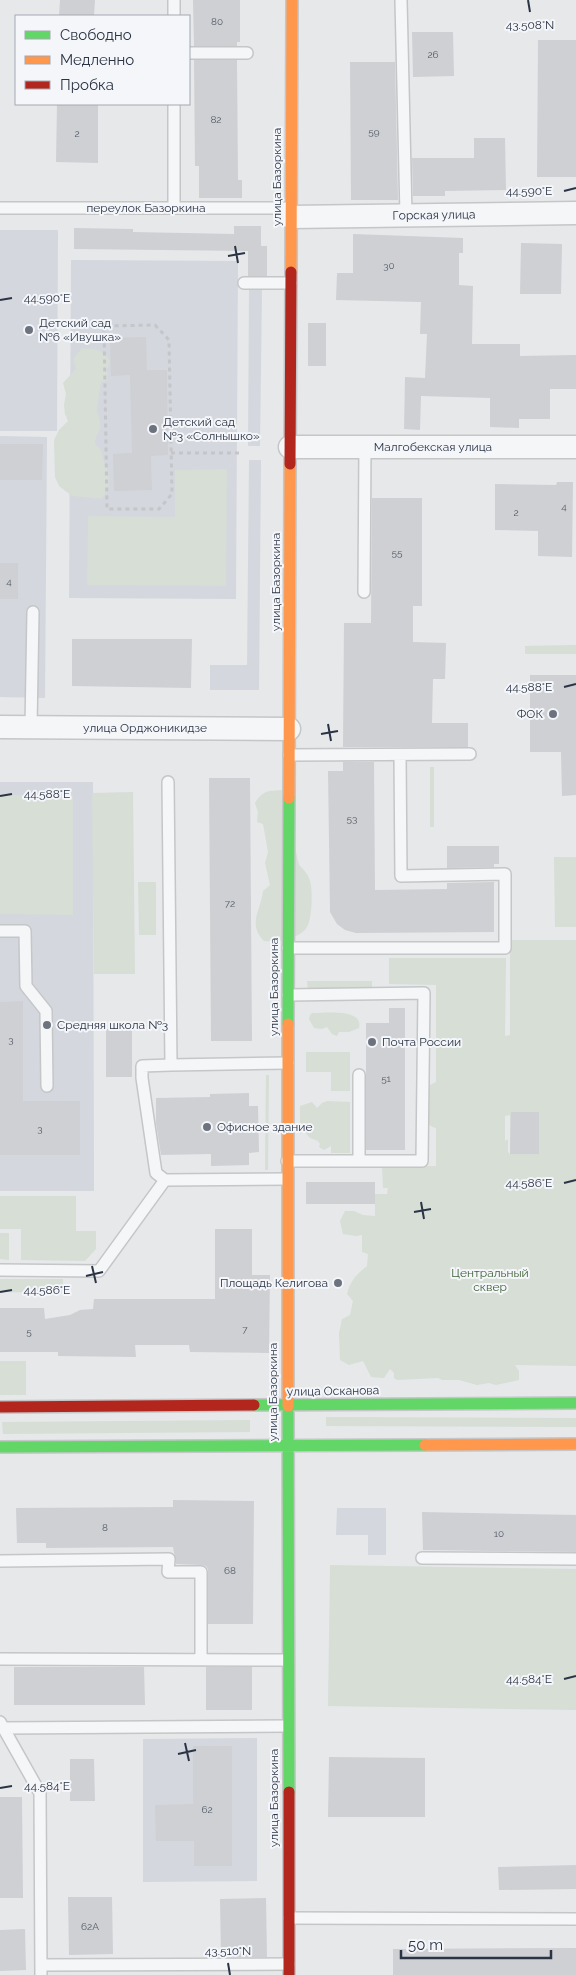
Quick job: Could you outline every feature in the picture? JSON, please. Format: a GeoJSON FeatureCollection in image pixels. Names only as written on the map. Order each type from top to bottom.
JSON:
{"type":"FeatureCollection","features":[{"type":"Feature","properties":{"kind":"street","name":"улица Базоркина"},"geometry":{"type":"LineString","coordinates":[[289,1969],[286,1179],[292,0]]}},
{"type":"Feature","properties":{"kind":"street","name":"Горская улица"},"geometry":{"type":"LineString","coordinates":[[291,212],[406,215],[576,212]]}},
{"type":"Feature","properties":{"kind":"street","name":"Малгобекская улица"},"geometry":{"type":"LineString","coordinates":[[290,447],[576,447]]}},
{"type":"Feature","properties":{"kind":"street","name":"улица Орджоникидзе"},"geometry":{"type":"LineString","coordinates":[[0,727],[289,729]]}},
{"type":"Feature","properties":{"kind":"street","name":"улица Осканова"},"geometry":{"type":"LineString","coordinates":[[0,1408],[576,1403]]}},
{"type":"Feature","properties":{"kind":"street"},"geometry":{"type":"LineString","coordinates":[[0,1447],[576,1444]]}},
{"type":"Feature","properties":{"kind":"lane"},"geometry":{"type":"LineString","coordinates":[[174,0],[174,15]]}},
{"type":"Feature","properties":{"kind":"lane"},"geometry":{"type":"LineString","coordinates":[[401,0],[406,215]]}},
{"type":"Feature","properties":{"kind":"lane"},"geometry":{"type":"LineString","coordinates":[[190,53],[247,53]]}},
{"type":"Feature","properties":{"kind":"lane"},"geometry":{"type":"LineString","coordinates":[[174,105],[174,208]]}},
{"type":"Feature","properties":{"kind":"lane","name":"переулок Базоркина"},"geometry":{"type":"LineString","coordinates":[[0,208],[174,208],[291,212]]}},
{"type":"Feature","properties":{"kind":"lane"},"geometry":{"type":"LineString","coordinates":[[244,283],[291,282]]}},
{"type":"Feature","properties":{"kind":"lane"},"geometry":{"type":"LineString","coordinates":[[364,592],[365,447]]}},
{"type":"Feature","properties":{"kind":"lane"},"geometry":{"type":"LineString","coordinates":[[31,727],[33,612]]}},
{"type":"Feature","properties":{"kind":"lane"},"geometry":{"type":"LineString","coordinates":[[289,755],[470,754]]}},
{"type":"Feature","properties":{"kind":"lane"},"geometry":{"type":"LineString","coordinates":[[288,948],[505,948],[505,874],[402,876],[400,755]]}},
{"type":"Feature","properties":{"kind":"lane"},"geometry":{"type":"LineString","coordinates":[[168,782],[171,1065]]}},
{"type":"Feature","properties":{"kind":"lane"},"geometry":{"type":"LineString","coordinates":[[0,931],[25,931],[26,986],[46,1011],[47,1086]]}},
{"type":"Feature","properties":{"kind":"lane"},"geometry":{"type":"LineString","coordinates":[[287,1161],[422,1161],[424,993],[288,995]]}},
{"type":"Feature","properties":{"kind":"lane"},"geometry":{"type":"LineString","coordinates":[[286,1179],[165,1180],[156,1173],[142,1078],[142,1066],[288,1063]]}},
{"type":"Feature","properties":{"kind":"lane"},"geometry":{"type":"LineString","coordinates":[[359,1075],[359,1161]]}},
{"type":"Feature","properties":{"kind":"lane"},"geometry":{"type":"LineString","coordinates":[[0,1270],[99,1271],[165,1180]]}},
{"type":"Feature","properties":{"kind":"lane"},"geometry":{"type":"LineString","coordinates":[[422,1558],[576,1559]]}},
{"type":"Feature","properties":{"kind":"lane"},"geometry":{"type":"LineString","coordinates":[[0,1561],[169,1559],[168,1572],[201,1572],[201,1660]]}},
{"type":"Feature","properties":{"kind":"lane"},"geometry":{"type":"LineString","coordinates":[[0,1659],[287,1660]]}},
{"type":"Feature","properties":{"kind":"lane"},"geometry":{"type":"LineString","coordinates":[[288,1726],[2,1725],[40,1793],[42,1970],[289,1969]]}},
{"type":"Feature","properties":{"kind":"lane"},"geometry":{"type":"LineString","coordinates":[[289,1918],[576,1919]]}},
{"type":"Feature","properties":{"kind":"lane"},"geometry":{"type":"LineString","coordinates":[[200,1975],[217,1968]]}},
{"type":"Feature","properties":{"kind":"path"},"geometry":{"type":"LineString","coordinates":[[155,325],[169,340],[171,454],[172,494],[159,509],[107,509],[104,326],[155,325]]}},
{"type":"Feature","properties":{"kind":"path"},"geometry":{"type":"LineString","coordinates":[[171,454],[243,453]]}},
{"type":"Feature","properties":{"kind":"shaded area","name":"Детский сад №6 «Ивушка»"},"geometry":{"type":"Polygon","coordinates":[[[0,230],[58,230],[57,431],[0,431],[0,230]]]}},
{"type":"Feature","properties":{"kind":"shaded area","name":"Детский сад №3 «Солнышко»"},"geometry":{"type":"Polygon","coordinates":[[[71,260],[238,261],[236,599],[69,598],[71,260]]]}},
{"type":"Feature","properties":{"kind":"shaded area"},"geometry":{"type":"Polygon","coordinates":[[[249,289],[262,289],[260,446],[248,446],[249,289]]]}},
{"type":"Feature","properties":{"kind":"shaded area"},"geometry":{"type":"Polygon","coordinates":[[[0,436],[47,437],[45,698],[0,697],[0,436]]]}},
{"type":"Feature","properties":{"kind":"shaded area"},"geometry":{"type":"Polygon","coordinates":[[[249,460],[261,460],[259,690],[210,690],[210,665],[247,665],[249,460]]]}},
{"type":"Feature","properties":{"kind":"shaded area","name":"Средняя школа №3"},"geometry":{"type":"Polygon","coordinates":[[[0,782],[93,782],[94,1191],[0,1191],[0,782]]]}},
{"type":"Feature","properties":{"kind":"shaded area"},"geometry":{"type":"Polygon","coordinates":[[[337,1508],[386,1508],[386,1555],[368,1555],[368,1535],[336,1535],[337,1508]]]}},
{"type":"Feature","properties":{"kind":"shaded area"},"geometry":{"type":"Polygon","coordinates":[[[257,1738],[257,1881],[143,1882],[143,1739],[257,1738]]]}},
{"type":"Feature","properties":{"kind":"green space"},"geometry":{"type":"Polygon","coordinates":[[[82,348],[101,352],[110,361],[107,370],[108,380],[101,382],[97,410],[100,429],[95,444],[100,448],[109,481],[105,495],[101,499],[72,496],[59,486],[55,477],[54,440],[59,430],[68,421],[65,414],[66,394],[63,383],[76,369],[73,359],[82,348]]]}},
{"type":"Feature","properties":{"kind":"green space"},"geometry":{"type":"Polygon","coordinates":[[[227,469],[226,586],[87,585],[88,516],[175,517],[175,470],[227,469]]]}},
{"type":"Feature","properties":{"kind":"green space"},"geometry":{"type":"Polygon","coordinates":[[[576,645],[576,654],[525,654],[525,646],[576,645]]]}},
{"type":"Feature","properties":{"kind":"green space"},"geometry":{"type":"Polygon","coordinates":[[[430,767],[434,767],[434,827],[430,827],[430,767]]]}},
{"type":"Feature","properties":{"kind":"green space"},"geometry":{"type":"Polygon","coordinates":[[[282,790],[299,865],[310,881],[312,891],[311,911],[307,927],[299,934],[282,940],[264,941],[256,929],[256,917],[263,891],[270,885],[265,863],[268,852],[263,824],[257,822],[258,812],[255,803],[266,792],[282,790]]]}},
{"type":"Feature","properties":{"kind":"green space"},"geometry":{"type":"Polygon","coordinates":[[[133,792],[135,974],[94,974],[92,793],[133,792]]]}},
{"type":"Feature","properties":{"kind":"green space"},"geometry":{"type":"Polygon","coordinates":[[[0,795],[73,795],[73,915],[0,914],[0,795]]]}},
{"type":"Feature","properties":{"kind":"green space"},"geometry":{"type":"Polygon","coordinates":[[[554,857],[576,857],[576,927],[555,927],[554,857]]]}},
{"type":"Feature","properties":{"kind":"green space"},"geometry":{"type":"Polygon","coordinates":[[[138,882],[156,882],[156,935],[139,935],[138,882]]]}},
{"type":"Feature","properties":{"kind":"green space","name":"Центральный сквер"},"geometry":{"type":"Polygon","coordinates":[[[510,940],[576,940],[576,1366],[515,1365],[519,1371],[519,1380],[496,1385],[489,1383],[477,1385],[459,1380],[442,1380],[438,1378],[397,1380],[390,1369],[384,1378],[371,1377],[363,1361],[349,1365],[340,1360],[339,1333],[342,1319],[350,1315],[353,1301],[347,1294],[354,1278],[367,1266],[368,1254],[362,1252],[362,1235],[343,1234],[340,1221],[345,1211],[375,1216],[375,1194],[387,1194],[388,1188],[383,1188],[382,1166],[436,1166],[436,1128],[431,1126],[425,1117],[424,1088],[436,1082],[436,985],[389,984],[389,958],[506,958],[505,1036],[510,1035],[510,940]],[[510,1115],[505,1116],[505,1141],[508,1139],[508,1152],[510,1154],[510,1115]]]}},
{"type":"Feature","properties":{"kind":"green space"},"geometry":{"type":"Polygon","coordinates":[[[307,981],[372,981],[372,990],[308,991],[307,981]]]}},
{"type":"Feature","properties":{"kind":"green space"},"geometry":{"type":"Polygon","coordinates":[[[333,1012],[349,1014],[359,1022],[359,1028],[349,1032],[339,1032],[337,1036],[332,1034],[327,1027],[322,1029],[314,1028],[309,1019],[312,1013],[333,1012]]]}},
{"type":"Feature","properties":{"kind":"green space"},"geometry":{"type":"Polygon","coordinates":[[[306,1052],[350,1052],[350,1091],[331,1091],[331,1072],[306,1072],[306,1052]]]}},
{"type":"Feature","properties":{"kind":"green space"},"geometry":{"type":"Polygon","coordinates":[[[266,1075],[269,1075],[268,1170],[265,1170],[266,1075]]]}},
{"type":"Feature","properties":{"kind":"green space"},"geometry":{"type":"Polygon","coordinates":[[[327,1101],[350,1102],[350,1153],[331,1153],[331,1146],[324,1150],[319,1147],[318,1141],[310,1138],[304,1131],[300,1134],[300,1106],[312,1102],[317,1108],[327,1101]]]}},
{"type":"Feature","properties":{"kind":"green space"},"geometry":{"type":"Polygon","coordinates":[[[0,1196],[76,1196],[76,1231],[96,1231],[96,1249],[85,1261],[21,1260],[21,1229],[0,1229],[0,1196]]]}},
{"type":"Feature","properties":{"kind":"green space"},"geometry":{"type":"Polygon","coordinates":[[[0,1233],[9,1233],[9,1260],[0,1259],[0,1233]]]}},
{"type":"Feature","properties":{"kind":"green space"},"geometry":{"type":"Polygon","coordinates":[[[0,1279],[63,1279],[63,1293],[0,1292],[0,1279]]]}},
{"type":"Feature","properties":{"kind":"green space"},"geometry":{"type":"Polygon","coordinates":[[[0,1361],[26,1361],[26,1395],[0,1395],[0,1361]]]}},
{"type":"Feature","properties":{"kind":"green space"},"geometry":{"type":"Polygon","coordinates":[[[326,1417],[576,1418],[576,1427],[326,1426],[326,1417]]]}},
{"type":"Feature","properties":{"kind":"green space"},"geometry":{"type":"Polygon","coordinates":[[[250,1420],[250,1432],[3,1434],[2,1422],[250,1420]]]}},
{"type":"Feature","properties":{"kind":"green space"},"geometry":{"type":"Polygon","coordinates":[[[330,1565],[576,1569],[576,1710],[328,1706],[330,1565]]]}},
{"type":"Feature","properties":{"kind":"building"},"geometry":{"type":"Polygon","coordinates":[[[60,0],[95,0],[94,15],[59,15],[60,0]]]}},
{"type":"Feature","properties":{"kind":"building"},"geometry":{"type":"Polygon","coordinates":[[[193,0],[240,0],[240,42],[237,42],[237,46],[194,46],[193,0]]]}},
{"type":"Feature","properties":{"kind":"building"},"geometry":{"type":"Polygon","coordinates":[[[412,32],[453,32],[454,76],[413,77],[412,32]]]}},
{"type":"Feature","properties":{"kind":"building"},"geometry":{"type":"Polygon","coordinates":[[[538,40],[576,40],[576,177],[537,177],[538,40]]]}},
{"type":"Feature","properties":{"kind":"building"},"geometry":{"type":"Polygon","coordinates":[[[194,60],[237,60],[238,180],[242,180],[242,198],[199,198],[199,166],[195,166],[194,60]]]}},
{"type":"Feature","properties":{"kind":"building"},"geometry":{"type":"Polygon","coordinates":[[[350,62],[395,62],[398,200],[351,200],[350,62]]]}},
{"type":"Feature","properties":{"kind":"building"},"geometry":{"type":"Polygon","coordinates":[[[57,105],[98,105],[98,163],[56,162],[57,105]]]}},
{"type":"Feature","properties":{"kind":"building"},"geometry":{"type":"Polygon","coordinates":[[[474,138],[505,138],[506,190],[445,191],[445,196],[413,196],[412,158],[474,158],[474,138]]]}},
{"type":"Feature","properties":{"kind":"building"},"geometry":{"type":"Polygon","coordinates":[[[234,226],[261,226],[261,246],[267,246],[267,276],[248,276],[248,251],[74,249],[74,228],[133,229],[133,232],[234,234],[234,226]]]}},
{"type":"Feature","properties":{"kind":"building"},"geometry":{"type":"Polygon","coordinates":[[[353,234],[463,238],[463,253],[459,253],[459,285],[473,286],[472,344],[520,344],[520,356],[576,355],[576,389],[550,389],[550,419],[519,419],[519,428],[490,427],[490,398],[421,396],[420,430],[404,429],[405,377],[425,378],[427,334],[420,334],[421,302],[336,300],[337,273],[353,273],[353,234]]]}},
{"type":"Feature","properties":{"kind":"building"},"geometry":{"type":"Polygon","coordinates":[[[521,243],[562,244],[561,294],[520,294],[521,243]]]}},
{"type":"Feature","properties":{"kind":"building"},"geometry":{"type":"Polygon","coordinates":[[[308,323],[326,323],[326,366],[308,366],[308,323]]]}},
{"type":"Feature","properties":{"kind":"building"},"geometry":{"type":"Polygon","coordinates":[[[146,337],[147,370],[167,370],[168,455],[151,456],[152,490],[114,491],[113,454],[132,453],[130,375],[111,376],[110,338],[146,337]]]}},
{"type":"Feature","properties":{"kind":"building"},"geometry":{"type":"Polygon","coordinates":[[[0,444],[43,444],[42,480],[0,480],[0,444]]]}},
{"type":"Feature","properties":{"kind":"building"},"geometry":{"type":"Polygon","coordinates":[[[557,482],[573,482],[572,557],[538,556],[538,531],[495,530],[495,484],[556,485],[557,482]]]}},
{"type":"Feature","properties":{"kind":"building"},"geometry":{"type":"Polygon","coordinates":[[[372,498],[422,498],[422,606],[413,606],[413,642],[446,643],[445,679],[433,679],[432,723],[468,723],[468,747],[343,747],[344,623],[371,623],[372,498]]]}},
{"type":"Feature","properties":{"kind":"building"},"geometry":{"type":"Polygon","coordinates":[[[0,563],[18,563],[18,599],[0,599],[0,563]]]}},
{"type":"Feature","properties":{"kind":"building"},"geometry":{"type":"Polygon","coordinates":[[[72,639],[192,639],[191,688],[72,686],[72,639]]]}},
{"type":"Feature","properties":{"kind":"building","name":"ФОК"},"geometry":{"type":"Polygon","coordinates":[[[530,675],[576,675],[576,795],[562,796],[561,752],[530,752],[530,675]]]}},
{"type":"Feature","properties":{"kind":"building"},"geometry":{"type":"Polygon","coordinates":[[[343,762],[374,762],[375,890],[447,889],[447,883],[494,882],[494,932],[356,933],[345,930],[337,924],[330,912],[328,771],[343,771],[343,762]]]}},
{"type":"Feature","properties":{"kind":"building"},"geometry":{"type":"Polygon","coordinates":[[[209,778],[250,778],[252,1041],[211,1041],[209,778]]]}},
{"type":"Feature","properties":{"kind":"building"},"geometry":{"type":"Polygon","coordinates":[[[447,846],[499,846],[499,864],[494,864],[494,867],[447,868],[447,846]]]}},
{"type":"Feature","properties":{"kind":"building"},"geometry":{"type":"Polygon","coordinates":[[[23,1001],[23,1101],[80,1101],[80,1155],[0,1155],[0,1002],[23,1001]]]}},
{"type":"Feature","properties":{"kind":"building"},"geometry":{"type":"Polygon","coordinates":[[[389,1008],[405,1008],[405,1150],[366,1150],[366,1023],[389,1023],[389,1008]]]}},
{"type":"Feature","properties":{"kind":"building"},"geometry":{"type":"Polygon","coordinates":[[[106,1029],[132,1029],[132,1077],[106,1077],[106,1029]]]}},
{"type":"Feature","properties":{"kind":"building","name":"Офисное здание"},"geometry":{"type":"Polygon","coordinates":[[[249,1093],[249,1106],[258,1106],[259,1152],[249,1153],[249,1165],[211,1166],[211,1154],[161,1155],[156,1123],[156,1098],[210,1097],[210,1094],[249,1093]]]}},
{"type":"Feature","properties":{"kind":"building"},"geometry":{"type":"Polygon","coordinates":[[[511,1112],[539,1112],[539,1154],[510,1154],[511,1112]]]}},
{"type":"Feature","properties":{"kind":"building"},"geometry":{"type":"Polygon","coordinates":[[[306,1182],[375,1182],[375,1204],[306,1204],[306,1182]]]}},
{"type":"Feature","properties":{"kind":"building"},"geometry":{"type":"Polygon","coordinates":[[[215,1229],[252,1229],[252,1275],[270,1275],[269,1353],[190,1352],[189,1345],[135,1345],[136,1357],[58,1356],[58,1352],[0,1352],[0,1308],[44,1308],[45,1319],[70,1315],[80,1310],[93,1309],[94,1299],[215,1299],[215,1229]]]}},
{"type":"Feature","properties":{"kind":"building"},"geometry":{"type":"Polygon","coordinates":[[[173,1500],[254,1501],[253,1624],[208,1624],[208,1569],[206,1566],[201,1565],[176,1564],[173,1547],[46,1548],[46,1543],[17,1543],[16,1508],[173,1507],[173,1500]]]}},
{"type":"Feature","properties":{"kind":"building"},"geometry":{"type":"Polygon","coordinates":[[[422,1512],[576,1515],[576,1552],[423,1550],[422,1512]]]}},
{"type":"Feature","properties":{"kind":"building"},"geometry":{"type":"Polygon","coordinates":[[[14,1667],[144,1667],[145,1705],[14,1705],[14,1667]]]}},
{"type":"Feature","properties":{"kind":"building"},"geometry":{"type":"Polygon","coordinates":[[[206,1667],[252,1667],[252,1710],[206,1710],[206,1667]]]}},
{"type":"Feature","properties":{"kind":"building"},"geometry":{"type":"Polygon","coordinates":[[[193,1746],[232,1746],[232,1866],[194,1866],[194,1841],[156,1841],[155,1805],[193,1804],[193,1746]]]}},
{"type":"Feature","properties":{"kind":"building"},"geometry":{"type":"Polygon","coordinates":[[[329,1757],[425,1758],[425,1817],[328,1817],[329,1757]]]}},
{"type":"Feature","properties":{"kind":"building"},"geometry":{"type":"Polygon","coordinates":[[[70,1759],[94,1759],[95,1801],[70,1801],[70,1759]]]}},
{"type":"Feature","properties":{"kind":"building"},"geometry":{"type":"Polygon","coordinates":[[[0,1797],[22,1797],[23,1898],[0,1898],[0,1797]]]}},
{"type":"Feature","properties":{"kind":"building"},"geometry":{"type":"Polygon","coordinates":[[[576,1865],[576,1889],[499,1890],[498,1867],[576,1865]]]}},
{"type":"Feature","properties":{"kind":"building"},"geometry":{"type":"Polygon","coordinates":[[[68,1897],[112,1897],[113,1954],[69,1955],[68,1897]]]}},
{"type":"Feature","properties":{"kind":"building"},"geometry":{"type":"Polygon","coordinates":[[[266,1898],[267,1957],[221,1957],[220,1899],[266,1898]]]}},
{"type":"Feature","properties":{"kind":"building"},"geometry":{"type":"Polygon","coordinates":[[[25,1929],[26,1970],[0,1971],[0,1930],[25,1929]]]}},
{"type":"Feature","properties":{"kind":"building"},"geometry":{"type":"Polygon","coordinates":[[[576,1948],[576,1975],[393,1975],[393,1949],[576,1948]]]}},
{"type":"Feature","properties":{"kind":"traffic: fast"},"geometry":{"type":"LineString","coordinates":[[288,1024],[289,798]]}},
{"type":"Feature","properties":{"kind":"traffic: fast"},"geometry":{"type":"LineString","coordinates":[[254,1405],[576,1403]]}},
{"type":"Feature","properties":{"kind":"traffic: fast"},"geometry":{"type":"LineString","coordinates":[[288,1406],[289,1792]]}},
{"type":"Feature","properties":{"kind":"traffic: fast"},"geometry":{"type":"LineString","coordinates":[[0,1447],[425,1445]]}},
{"type":"Feature","properties":{"kind":"traffic: slow"},"geometry":{"type":"LineString","coordinates":[[291,272],[292,0]]}},
{"type":"Feature","properties":{"kind":"traffic: slow"},"geometry":{"type":"LineString","coordinates":[[289,798],[290,464]]}},
{"type":"Feature","properties":{"kind":"traffic: slow"},"geometry":{"type":"LineString","coordinates":[[288,1024],[288,1406]]}},
{"type":"Feature","properties":{"kind":"traffic: slow"},"geometry":{"type":"LineString","coordinates":[[425,1445],[576,1444]]}},
{"type":"Feature","properties":{"kind":"traffic: jam"},"geometry":{"type":"LineString","coordinates":[[290,464],[291,272]]}},
{"type":"Feature","properties":{"kind":"traffic: jam"},"geometry":{"type":"LineString","coordinates":[[0,1407],[254,1405]]}},
{"type":"Feature","properties":{"kind":"traffic: jam"},"geometry":{"type":"LineString","coordinates":[[289,1792],[289,1975]]}},
{"type":"Feature","properties":{"kind":"place","name":"Детский сад №6 «Ивушка»"},"geometry":{"type":"Point","coordinates":[29,330]}},
{"type":"Feature","properties":{"kind":"place","name":"Детский сад №3 «Солнышко»"},"geometry":{"type":"Point","coordinates":[153,429]}},
{"type":"Feature","properties":{"kind":"place","name":"ФОК"},"geometry":{"type":"Point","coordinates":[553,714]}},
{"type":"Feature","properties":{"kind":"place","name":"Средняя школа №3"},"geometry":{"type":"Point","coordinates":[47,1025]}},
{"type":"Feature","properties":{"kind":"place","name":"Почта России"},"geometry":{"type":"Point","coordinates":[372,1042]}},
{"type":"Feature","properties":{"kind":"place","name":"Офисное здание"},"geometry":{"type":"Point","coordinates":[207,1127]}},
{"type":"Feature","properties":{"kind":"place","name":"Площадь Келигова"},"geometry":{"type":"Point","coordinates":[338,1283]}}]}
